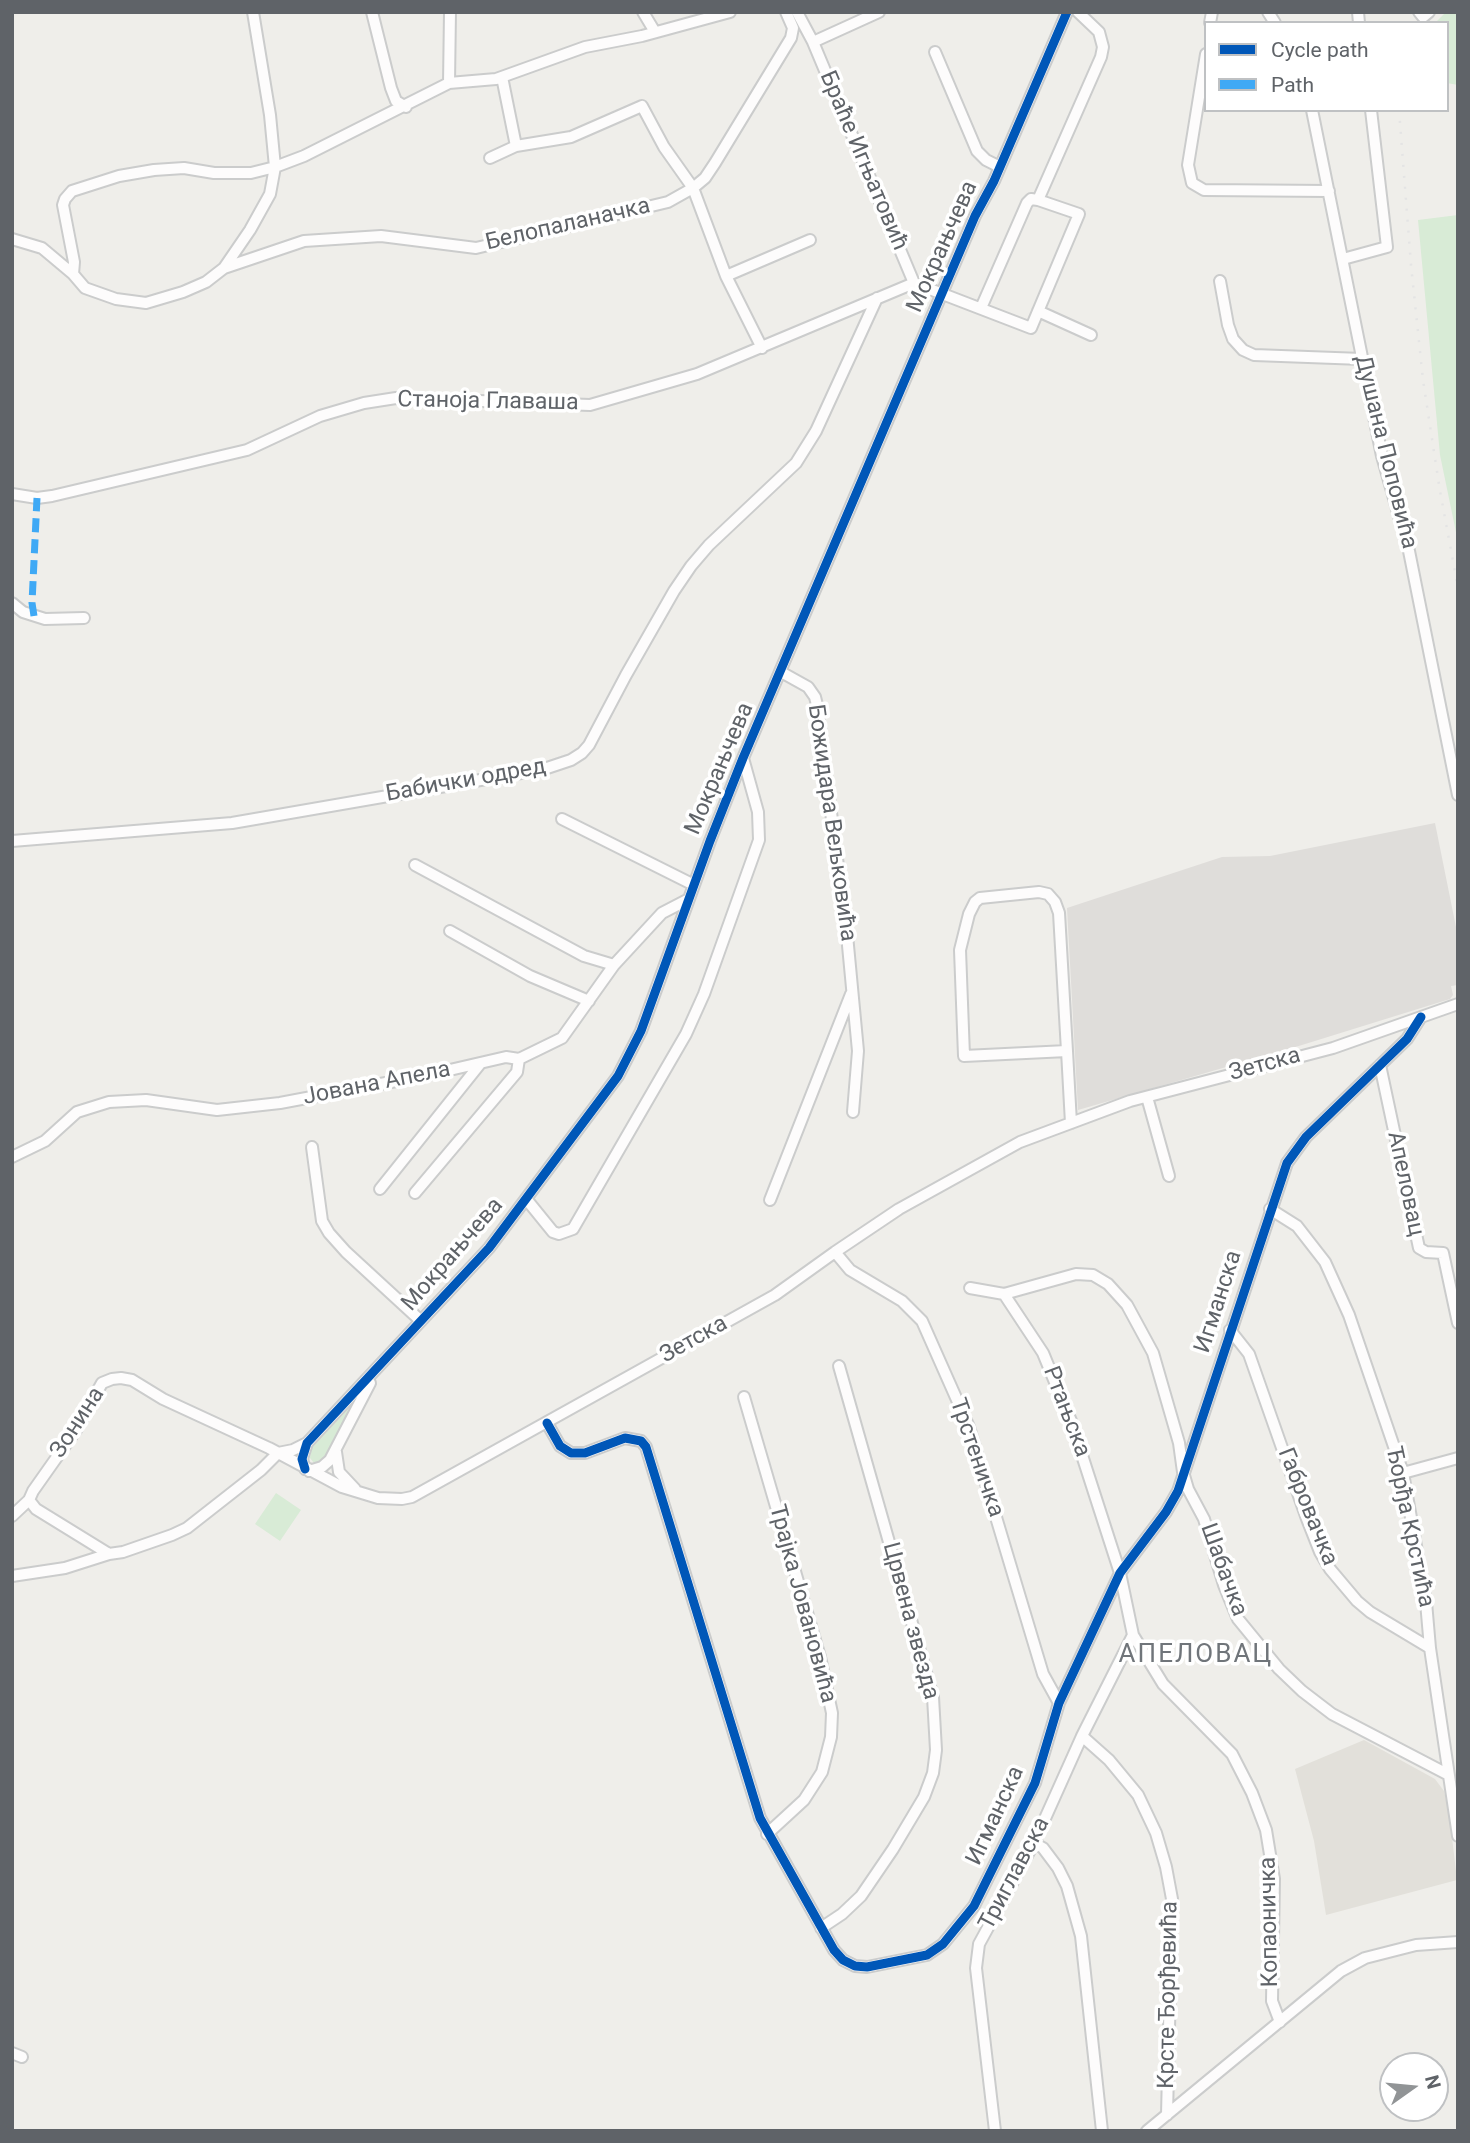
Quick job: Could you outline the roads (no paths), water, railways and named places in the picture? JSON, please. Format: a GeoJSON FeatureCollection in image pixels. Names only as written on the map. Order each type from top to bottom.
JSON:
{"type":"FeatureCollection","features":[{"type":"Feature","properties":{"kind":"street"},"geometry":{"type":"LineString","coordinates":[[224,268],[270,194],[275,167],[270,115],[253,12]]}},
{"type":"Feature","properties":{"kind":"street"},"geometry":{"type":"LineString","coordinates":[[372,12],[391,88],[396,101],[405,107]]}},
{"type":"Feature","properties":{"kind":"street"},"geometry":{"type":"LineString","coordinates":[[449,83],[450,12]]}},
{"type":"Feature","properties":{"kind":"street"},"geometry":{"type":"LineString","coordinates":[[642,12],[655,32]]}},
{"type":"Feature","properties":{"kind":"street"},"geometry":{"type":"LineString","coordinates":[[73,274],[74,262],[63,205],[72,191],[119,176],[154,170],[184,168],[214,173],[251,173],[275,167],[304,156],[449,83],[502,77],[584,47],[730,12]]}},
{"type":"Feature","properties":{"kind":"street","name":"Белопаланачка"},"geometry":{"type":"LineString","coordinates":[[12,239],[42,248],[85,288],[116,299],[146,303],[206,282],[224,268],[304,241],[380,236],[477,247],[668,202],[693,188],[705,178],[715,163],[789,42],[793,28],[786,12]]}},
{"type":"Feature","properties":{"kind":"street","name":"Браће Игњатовић"},"geometry":{"type":"LineString","coordinates":[[797,12],[813,42],[914,283]]}},
{"type":"Feature","properties":{"kind":"street"},"geometry":{"type":"LineString","coordinates":[[813,42],[879,12]]}},
{"type":"Feature","properties":{"kind":"street","name":"Мокрањчева"},"geometry":{"type":"LineString","coordinates":[[307,1443],[489,1248],[618,1076],[641,1031],[743,758],[975,216],[1000,167],[1067,12]]}},
{"type":"Feature","properties":{"kind":"street"},"geometry":{"type":"LineString","coordinates":[[1038,200],[1101,57],[1103,42],[1098,32],[1078,12]]}},
{"type":"Feature","properties":{"kind":"street"},"geometry":{"type":"LineString","coordinates":[[935,52],[978,151],[1000,167]]}},
{"type":"Feature","properties":{"kind":"street"},"geometry":{"type":"LineString","coordinates":[[1204,66],[1188,165],[1192,183],[1204,190],[1329,191]]}},
{"type":"Feature","properties":{"kind":"street"},"geometry":{"type":"LineString","coordinates":[[502,77],[516,146]]}},
{"type":"Feature","properties":{"kind":"street"},"geometry":{"type":"LineString","coordinates":[[490,158],[516,146],[571,137],[642,106],[664,147],[693,188],[726,276],[762,348]]}},
{"type":"Feature","properties":{"kind":"street","name":"Душана Поповића"},"geometry":{"type":"LineString","coordinates":[[1312,112],[1382,456],[1409,551],[1458,795]]}},
{"type":"Feature","properties":{"kind":"street"},"geometry":{"type":"LineString","coordinates":[[1343,259],[1387,247],[1371,112]]}},
{"type":"Feature","properties":{"kind":"street"},"geometry":{"type":"LineString","coordinates":[[914,283],[1031,328],[1079,214],[1031,199],[981,308]]}},
{"type":"Feature","properties":{"kind":"street"},"geometry":{"type":"LineString","coordinates":[[726,276],[810,240]]}},
{"type":"Feature","properties":{"kind":"street"},"geometry":{"type":"LineString","coordinates":[[1220,281],[1228,325],[1233,339],[1243,350],[1254,355],[1362,359]]}},
{"type":"Feature","properties":{"kind":"street","name":"Станоја Главаша"},"geometry":{"type":"LineString","coordinates":[[12,494],[37,498],[52,496],[247,450],[320,416],[396,398],[590,405],[697,374],[914,283]]}},
{"type":"Feature","properties":{"kind":"street","name":"Бабички одред"},"geometry":{"type":"LineString","coordinates":[[12,841],[232,823],[544,769],[572,760],[589,745],[626,675],[691,566],[803,453],[816,431],[877,298]]}},
{"type":"Feature","properties":{"kind":"street"},"geometry":{"type":"LineString","coordinates":[[1038,311],[1091,335]]}},
{"type":"Feature","properties":{"kind":"street"},"geometry":{"type":"LineString","coordinates":[[12,603],[23,612],[45,619],[84,618]]}},
{"type":"Feature","properties":{"kind":"street","name":"Божидара Вељковића"},"geometry":{"type":"LineString","coordinates":[[782,672],[808,687],[816,697],[847,934],[858,1051],[853,1112]]}},
{"type":"Feature","properties":{"kind":"street","name":"Мокрањчева"},"geometry":{"type":"LineString","coordinates":[[527,1200],[553,1232],[559,1234],[573,1229],[686,1034],[704,994],[760,840],[758,812],[743,758]]}},
{"type":"Feature","properties":{"kind":"street"},"geometry":{"type":"LineString","coordinates":[[562,819],[694,885]]}},
{"type":"Feature","properties":{"kind":"street"},"geometry":{"type":"LineString","coordinates":[[415,865],[584,956],[614,965]]}},
{"type":"Feature","properties":{"kind":"street"},"geometry":{"type":"LineString","coordinates":[[1067,1051],[964,1056],[960,950],[969,914],[980,898],[1039,892],[1048,894],[1055,902],[1059,913],[1067,1051],[1071,1123]]}},
{"type":"Feature","properties":{"kind":"street","name":"Јована Апела"},"geometry":{"type":"LineString","coordinates":[[12,1157],[44,1141],[77,1112],[109,1102],[146,1100],[217,1110],[280,1103],[506,1057],[519,1059],[562,1038],[614,965],[662,913],[689,899]]}},
{"type":"Feature","properties":{"kind":"street"},"geometry":{"type":"LineString","coordinates":[[450,931],[530,976],[589,1001]]}},
{"type":"Feature","properties":{"kind":"street","name":"Божидара Вељковића"},"geometry":{"type":"LineString","coordinates":[[770,1200],[852,991]]}},
{"type":"Feature","properties":{"kind":"street","name":"Зетска"},"geometry":{"type":"LineString","coordinates":[[307,1470],[359,1493],[389,1500],[412,1497],[775,1295],[899,1209],[1020,1142],[1147,1097],[1333,1048],[1458,1004]]}},
{"type":"Feature","properties":{"kind":"street","name":"Игманска"},"geometry":{"type":"LineString","coordinates":[[547,1423],[560,1446],[571,1453],[585,1452],[625,1438],[641,1441],[646,1447],[760,1818],[834,1950],[855,1966],[878,1966],[927,1955],[943,1944],[974,1906],[1035,1783],[1059,1703],[1120,1573],[1166,1512],[1178,1491],[1287,1163],[1306,1137],[1408,1039],[1421,1017]]}},
{"type":"Feature","properties":{"kind":"street"},"geometry":{"type":"LineString","coordinates":[[415,1193],[517,1072],[519,1059]]}},
{"type":"Feature","properties":{"kind":"street"},"geometry":{"type":"LineString","coordinates":[[380,1189],[480,1064]]}},
{"type":"Feature","properties":{"kind":"street","name":"Апеловац"},"geometry":{"type":"LineString","coordinates":[[1380,1065],[1419,1248],[1426,1252],[1443,1252],[1458,1323]]}},
{"type":"Feature","properties":{"kind":"street"},"geometry":{"type":"LineString","coordinates":[[1147,1097],[1169,1176]]}},
{"type":"Feature","properties":{"kind":"street"},"geometry":{"type":"LineString","coordinates":[[312,1147],[322,1221],[329,1233],[421,1321]]}},
{"type":"Feature","properties":{"kind":"street","name":"Ђорђа Крстића"},"geometry":{"type":"LineString","coordinates":[[1270,1209],[1297,1226],[1325,1262],[1349,1315],[1403,1473],[1426,1602],[1430,1648],[1458,1836]]}},
{"type":"Feature","properties":{"kind":"street","name":"Трстеничка"},"geometry":{"type":"LineString","coordinates":[[835,1252],[850,1270],[902,1301],[922,1321],[969,1427],[1043,1674],[1059,1703]]}},
{"type":"Feature","properties":{"kind":"street","name":"Шабачка"},"geometry":{"type":"LineString","coordinates":[[1004,1294],[1076,1274],[1093,1275],[1108,1284],[1127,1305],[1153,1353],[1179,1443],[1188,1489],[1204,1519],[1224,1585],[1238,1619],[1260,1648],[1302,1691],[1332,1714],[1449,1775]]}},
{"type":"Feature","properties":{"kind":"street"},"geometry":{"type":"LineString","coordinates":[[970,1288],[1004,1294]]}},
{"type":"Feature","properties":{"kind":"street","name":"Ртањска"},"geometry":{"type":"LineString","coordinates":[[1004,1294],[1043,1353],[1067,1410],[1120,1573]]}},
{"type":"Feature","properties":{"kind":"street","name":"Габровачка"},"geometry":{"type":"LineString","coordinates":[[1230,1330],[1249,1353],[1307,1519],[1330,1570],[1370,1612],[1430,1648]]}},
{"type":"Feature","properties":{"kind":"street","name":"Црвена звезда"},"geometry":{"type":"LineString","coordinates":[[821,1928],[842,1914],[861,1896],[893,1849],[924,1797],[933,1773],[936,1750],[933,1697],[839,1366]]}},
{"type":"Feature","properties":{"kind":"street","name":"Мокрањчева"},"geometry":{"type":"LineString","coordinates":[[307,1470],[327,1465],[376,1371]]}},
{"type":"Feature","properties":{"kind":"street","name":"Зонина"},"geometry":{"type":"LineString","coordinates":[[12,1516],[29,1500],[76,1430],[102,1383],[112,1379],[132,1380],[163,1399],[278,1453],[307,1470]]}},
{"type":"Feature","properties":{"kind":"street","name":"Трајка Јовановића"},"geometry":{"type":"LineString","coordinates":[[744,1396],[820,1657],[832,1713],[831,1737],[822,1772],[804,1800],[767,1834]]}},
{"type":"Feature","properties":{"kind":"street"},"geometry":{"type":"LineString","coordinates":[[12,1576],[65,1568],[109,1553],[123,1552],[187,1528],[261,1470],[278,1453],[307,1443]]}},
{"type":"Feature","properties":{"kind":"street"},"geometry":{"type":"LineString","coordinates":[[307,1443],[302,1459],[307,1470]]}},
{"type":"Feature","properties":{"kind":"street"},"geometry":{"type":"LineString","coordinates":[[336,1451],[340,1472],[359,1493]]}},
{"type":"Feature","properties":{"kind":"street"},"geometry":{"type":"LineString","coordinates":[[1403,1473],[1458,1458]]}},
{"type":"Feature","properties":{"kind":"street"},"geometry":{"type":"LineString","coordinates":[[29,1500],[36,1509],[109,1553]]}},
{"type":"Feature","properties":{"kind":"street","name":"Копаоничка"},"geometry":{"type":"LineString","coordinates":[[1120,1573],[1133,1635],[1163,1684],[1232,1754],[1252,1793],[1266,1830],[1274,1879],[1272,2001],[1280,2022]]}},
{"type":"Feature","properties":{"kind":"street","name":"Триглавска"},"geometry":{"type":"LineString","coordinates":[[995,2131],[976,1968],[977,1953],[982,1937],[1034,1843],[1082,1736],[1133,1635]]}},
{"type":"Feature","properties":{"kind":"street","name":"Крсте Ђорђевића"},"geometry":{"type":"LineString","coordinates":[[1082,1736],[1109,1759],[1138,1795],[1156,1833],[1166,1867],[1172,1899],[1167,2115]]}},
{"type":"Feature","properties":{"kind":"street"},"geometry":{"type":"LineString","coordinates":[[1034,1843],[1043,1849],[1059,1868],[1081,1936],[1102,2131]]}},
{"type":"Feature","properties":{"kind":"street"},"geometry":{"type":"LineString","coordinates":[[1147,2131],[1341,1972],[1365,1958],[1416,1945],[1458,1942]]}},
{"type":"Feature","properties":{"kind":"railway"},"geometry":{"type":"LineString","coordinates":[[1392,12],[1393,21]]}},
{"type":"Feature","properties":{"kind":"railway"},"geometry":{"type":"LineString","coordinates":[[1399,112],[1423,380],[1458,588]]}},
{"type":"Feature","properties":{"kind":"district","name":"АПЕЛОВАЦ"},"geometry":{"type":"Point","coordinates":[1196,1655]}}]}
